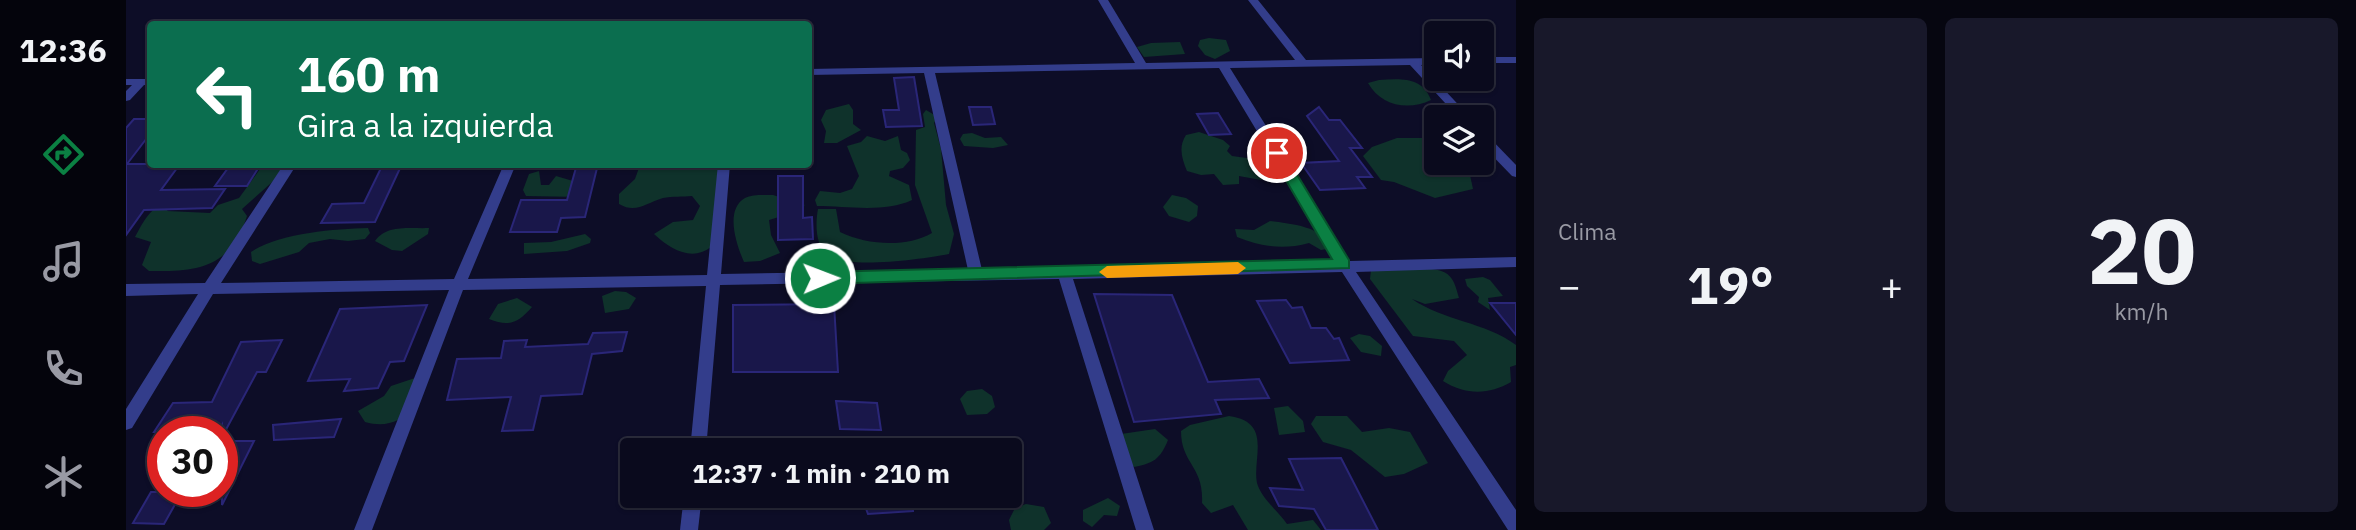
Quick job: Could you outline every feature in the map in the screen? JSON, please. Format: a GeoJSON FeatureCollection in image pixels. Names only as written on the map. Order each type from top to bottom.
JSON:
{"type":"FeatureCollection","features":[{"type":"Feature","properties":{"kind":"street"},"geometry":{"type":"LineString","coordinates":[[1103,0],[1142,66]]}},
{"type":"Feature","properties":{"kind":"street"},"geometry":{"type":"LineString","coordinates":[[1253,0],[1303,63]]}},
{"type":"Feature","properties":{"kind":"street"},"geometry":{"type":"LineString","coordinates":[[1494,61],[1516,60]]}},
{"type":"Feature","properties":{"kind":"street"},"geometry":{"type":"LineString","coordinates":[[1413,62],[1453,105]]}},
{"type":"Feature","properties":{"kind":"street"},"geometry":{"type":"LineString","coordinates":[[812,72],[1424,62]]}},
{"type":"Feature","properties":{"kind":"street"},"geometry":{"type":"LineString","coordinates":[[1223,65],[1344,264],[1516,526]]}},
{"type":"Feature","properties":{"kind":"street"},"geometry":{"type":"LineString","coordinates":[[929,69],[976,275]]}},
{"type":"Feature","properties":{"kind":"street"},"geometry":{"type":"LineString","coordinates":[[126,82],[146,82]]}},
{"type":"Feature","properties":{"kind":"street"},"geometry":{"type":"LineString","coordinates":[[126,98],[146,82]]}},
{"type":"Feature","properties":{"kind":"street"},"geometry":{"type":"LineString","coordinates":[[1494,150],[1516,173]]}},
{"type":"Feature","properties":{"kind":"street"},"geometry":{"type":"LineString","coordinates":[[126,423],[209,289],[289,168]]}},
{"type":"Feature","properties":{"kind":"street"},"geometry":{"type":"LineString","coordinates":[[363,530],[458,285],[508,168]]}},
{"type":"Feature","properties":{"kind":"street"},"geometry":{"type":"LineString","coordinates":[[699,438],[716,280],[724,168]]}},
{"type":"Feature","properties":{"kind":"street"},"geometry":{"type":"LineString","coordinates":[[126,290],[1064,274],[1344,264],[1516,262]]}},
{"type":"Feature","properties":{"kind":"street"},"geometry":{"type":"LineString","coordinates":[[1064,274],[1145,530]]}},
{"type":"Feature","properties":{"kind":"street"},"geometry":{"type":"LineString","coordinates":[[689,530],[692,508]]}},
{"type":"Feature","properties":{"kind":"green space"},"geometry":{"type":"Polygon","coordinates":[[[1200,40],[1226,40],[1230,51],[1215,59],[1205,55],[1198,46],[1200,40]]]}},
{"type":"Feature","properties":{"kind":"green space"},"geometry":{"type":"Polygon","coordinates":[[[1180,42],[1185,54],[1144,57],[1137,47],[1151,43],[1180,42]]]}},
{"type":"Feature","properties":{"kind":"green space"},"geometry":{"type":"Polygon","coordinates":[[[1379,80],[1410,81],[1422,87],[1431,100],[1413,105],[1396,104],[1380,97],[1368,83],[1379,80]]]}},
{"type":"Feature","properties":{"kind":"green space"},"geometry":{"type":"Polygon","coordinates":[[[849,104],[853,110],[853,124],[861,130],[837,143],[824,143],[826,131],[821,120],[826,110],[849,104]]]}},
{"type":"Feature","properties":{"kind":"green space"},"geometry":{"type":"Polygon","coordinates":[[[926,110],[938,117],[934,123],[941,149],[946,205],[954,234],[949,254],[873,262],[844,261],[827,255],[818,237],[818,209],[836,209],[840,232],[862,240],[899,243],[932,233],[915,185],[916,130],[925,127],[923,114],[926,110]]]}},
{"type":"Feature","properties":{"kind":"green space"},"geometry":{"type":"Polygon","coordinates":[[[1199,132],[1223,140],[1230,146],[1227,151],[1232,156],[1269,161],[1276,175],[1261,180],[1239,176],[1239,184],[1223,185],[1214,174],[1201,175],[1187,171],[1182,158],[1182,144],[1186,135],[1199,132]]]}},
{"type":"Feature","properties":{"kind":"green space"},"geometry":{"type":"Polygon","coordinates":[[[972,133],[985,138],[1001,137],[1008,145],[993,148],[964,146],[960,139],[963,134],[972,133]]]}},
{"type":"Feature","properties":{"kind":"green space"},"geometry":{"type":"Polygon","coordinates":[[[867,136],[885,141],[898,136],[901,150],[907,153],[910,160],[903,168],[890,171],[889,176],[909,185],[912,200],[878,208],[817,206],[815,200],[820,191],[840,193],[852,189],[859,176],[847,146],[861,142],[867,136]]]}},
{"type":"Feature","properties":{"kind":"green space"},"geometry":{"type":"Polygon","coordinates":[[[1397,138],[1422,138],[1424,175],[1470,175],[1473,189],[1435,198],[1394,182],[1381,180],[1363,156],[1372,147],[1397,138]]]}},
{"type":"Feature","properties":{"kind":"green space"},"geometry":{"type":"Polygon","coordinates":[[[261,168],[284,168],[279,176],[242,209],[247,216],[240,233],[222,257],[197,268],[182,270],[149,271],[142,265],[151,242],[135,237],[154,209],[173,201],[167,211],[210,213],[218,205],[239,198],[261,168]]]}},
{"type":"Feature","properties":{"kind":"green space"},"geometry":{"type":"Polygon","coordinates":[[[639,168],[721,168],[711,247],[696,253],[681,252],[654,234],[673,222],[693,220],[700,206],[692,196],[663,198],[636,208],[619,204],[619,194],[635,179],[639,168]]]}},
{"type":"Feature","properties":{"kind":"green space"},"geometry":{"type":"Polygon","coordinates":[[[539,171],[541,185],[549,185],[556,176],[573,181],[570,187],[582,197],[526,196],[523,190],[529,174],[539,171]]]}},
{"type":"Feature","properties":{"kind":"green space"},"geometry":{"type":"Polygon","coordinates":[[[773,195],[805,205],[795,212],[769,220],[771,235],[780,253],[760,261],[744,262],[734,229],[735,211],[745,198],[773,195]]]}},
{"type":"Feature","properties":{"kind":"green space"},"geometry":{"type":"Polygon","coordinates":[[[1172,195],[1186,198],[1198,206],[1197,216],[1189,222],[1169,216],[1163,207],[1172,195]]]}},
{"type":"Feature","properties":{"kind":"green space"},"geometry":{"type":"Polygon","coordinates":[[[1270,221],[1314,231],[1332,248],[1321,250],[1309,243],[1273,246],[1237,237],[1235,229],[1254,230],[1270,221]]]}},
{"type":"Feature","properties":{"kind":"green space"},"geometry":{"type":"Polygon","coordinates":[[[368,228],[370,233],[365,239],[330,239],[309,243],[299,252],[260,264],[252,261],[251,252],[276,240],[323,231],[368,228]]]}},
{"type":"Feature","properties":{"kind":"green space"},"geometry":{"type":"Polygon","coordinates":[[[429,228],[428,234],[402,251],[392,250],[375,241],[393,230],[429,228]]]}},
{"type":"Feature","properties":{"kind":"green space"},"geometry":{"type":"Polygon","coordinates":[[[585,234],[591,239],[590,243],[567,251],[524,254],[524,243],[551,242],[585,234]]]}},
{"type":"Feature","properties":{"kind":"green space"},"geometry":{"type":"Polygon","coordinates":[[[1431,269],[1451,277],[1459,298],[1425,304],[1412,299],[1437,312],[1491,331],[1516,345],[1516,365],[1510,367],[1511,382],[1477,392],[1460,389],[1443,381],[1448,371],[1467,355],[1454,341],[1413,336],[1370,279],[1371,270],[1431,269]]]}},
{"type":"Feature","properties":{"kind":"green space"},"geometry":{"type":"Polygon","coordinates":[[[1483,277],[1490,280],[1503,296],[1488,298],[1490,310],[1478,302],[1479,297],[1467,286],[1465,279],[1483,277]]]}},
{"type":"Feature","properties":{"kind":"green space"},"geometry":{"type":"Polygon","coordinates":[[[615,291],[626,292],[636,298],[629,309],[605,313],[602,296],[615,291]]]}},
{"type":"Feature","properties":{"kind":"green space"},"geometry":{"type":"Polygon","coordinates":[[[517,298],[532,307],[522,317],[508,323],[489,319],[498,304],[517,298]]]}},
{"type":"Feature","properties":{"kind":"green space"},"geometry":{"type":"Polygon","coordinates":[[[1359,334],[1370,336],[1382,346],[1381,356],[1361,352],[1350,338],[1359,334]]]}},
{"type":"Feature","properties":{"kind":"green space"},"geometry":{"type":"Polygon","coordinates":[[[415,378],[417,408],[393,422],[365,422],[358,411],[384,396],[391,386],[415,378]]]}},
{"type":"Feature","properties":{"kind":"green space"},"geometry":{"type":"Polygon","coordinates":[[[982,389],[992,396],[995,407],[987,414],[967,415],[960,399],[967,391],[982,389]]]}},
{"type":"Feature","properties":{"kind":"green space"},"geometry":{"type":"Polygon","coordinates":[[[1288,406],[1303,421],[1305,432],[1279,435],[1274,408],[1288,406]]]}},
{"type":"Feature","properties":{"kind":"green space"},"geometry":{"type":"Polygon","coordinates":[[[1229,416],[1251,425],[1256,433],[1257,483],[1266,499],[1287,524],[1313,520],[1321,530],[1248,530],[1233,505],[1211,513],[1202,503],[1200,481],[1185,451],[1181,431],[1190,425],[1229,416]]]}},
{"type":"Feature","properties":{"kind":"green space"},"geometry":{"type":"Polygon","coordinates":[[[1316,416],[1347,416],[1362,432],[1389,428],[1410,432],[1428,463],[1404,474],[1385,477],[1351,450],[1323,442],[1311,424],[1316,416]]]}},
{"type":"Feature","properties":{"kind":"green space"},"geometry":{"type":"Polygon","coordinates":[[[1155,429],[1168,440],[1165,446],[1156,459],[1134,467],[1129,461],[1121,434],[1155,429]]]}},
{"type":"Feature","properties":{"kind":"green space"},"geometry":{"type":"Polygon","coordinates":[[[1108,498],[1120,506],[1117,516],[1104,515],[1092,527],[1083,521],[1083,510],[1108,498]]]}},
{"type":"Feature","properties":{"kind":"green space"},"geometry":{"type":"Polygon","coordinates":[[[1022,505],[1044,507],[1051,523],[1044,530],[1011,530],[1009,520],[1015,508],[1022,508],[1022,505]]]}},
{"type":"Feature","properties":{"kind":"building"},"geometry":{"type":"Polygon","coordinates":[[[914,77],[922,126],[886,127],[883,110],[899,110],[894,78],[914,77]]]}},
{"type":"Feature","properties":{"kind":"building"},"geometry":{"type":"Polygon","coordinates":[[[969,107],[991,107],[995,124],[973,125],[969,107]]]}},
{"type":"Feature","properties":{"kind":"building"},"geometry":{"type":"Polygon","coordinates":[[[1319,107],[1329,120],[1340,120],[1362,148],[1350,148],[1372,177],[1357,177],[1365,188],[1320,190],[1301,163],[1339,161],[1307,116],[1319,107]]]}},
{"type":"Feature","properties":{"kind":"building"},"geometry":{"type":"Polygon","coordinates":[[[1218,113],[1231,134],[1209,135],[1197,114],[1218,113]]]}},
{"type":"Feature","properties":{"kind":"building"},"geometry":{"type":"Polygon","coordinates":[[[134,119],[147,119],[147,138],[127,164],[147,164],[147,168],[177,168],[161,190],[225,189],[212,208],[144,210],[126,235],[126,128],[134,119]]]}},
{"type":"Feature","properties":{"kind":"building"},"geometry":{"type":"Polygon","coordinates":[[[228,168],[258,168],[247,186],[215,186],[228,168]]]}},
{"type":"Feature","properties":{"kind":"building"},"geometry":{"type":"Polygon","coordinates":[[[381,168],[400,168],[375,222],[321,223],[332,204],[364,203],[381,168]]]}},
{"type":"Feature","properties":{"kind":"building"},"geometry":{"type":"Polygon","coordinates":[[[576,168],[597,168],[585,217],[561,218],[557,232],[510,232],[521,200],[567,200],[576,168]]]}},
{"type":"Feature","properties":{"kind":"building"},"geometry":{"type":"Polygon","coordinates":[[[778,176],[803,176],[803,218],[812,217],[813,239],[778,240],[778,176]]]}},
{"type":"Feature","properties":{"kind":"building"},"geometry":{"type":"Polygon","coordinates":[[[1094,294],[1172,295],[1208,382],[1259,379],[1269,398],[1215,400],[1221,414],[1134,422],[1094,294]]]}},
{"type":"Feature","properties":{"kind":"building"},"geometry":{"type":"Polygon","coordinates":[[[1286,300],[1292,308],[1302,307],[1311,328],[1326,328],[1334,339],[1339,338],[1349,360],[1290,363],[1257,301],[1286,300]]]}},
{"type":"Feature","properties":{"kind":"building"},"geometry":{"type":"Polygon","coordinates":[[[1490,303],[1516,303],[1516,335],[1490,303]]]}},
{"type":"Feature","properties":{"kind":"building"},"geometry":{"type":"Polygon","coordinates":[[[834,304],[838,372],[733,372],[733,305],[834,304]]]}},
{"type":"Feature","properties":{"kind":"building"},"geometry":{"type":"Polygon","coordinates":[[[427,305],[404,361],[390,362],[378,388],[344,391],[350,379],[308,381],[340,309],[427,305]]]}},
{"type":"Feature","properties":{"kind":"building"},"geometry":{"type":"Polygon","coordinates":[[[627,332],[622,351],[592,354],[582,394],[541,396],[533,430],[502,431],[511,397],[447,400],[457,359],[501,358],[504,341],[527,340],[525,347],[588,344],[593,333],[627,332]]]}},
{"type":"Feature","properties":{"kind":"building"},"geometry":{"type":"Polygon","coordinates":[[[282,340],[266,372],[257,372],[233,416],[164,416],[173,403],[212,402],[241,342],[282,340]]]}},
{"type":"Feature","properties":{"kind":"building"},"geometry":{"type":"Polygon","coordinates":[[[836,401],[877,403],[881,430],[840,429],[836,401]]]}},
{"type":"Feature","properties":{"kind":"building"},"geometry":{"type":"Polygon","coordinates":[[[341,419],[334,437],[274,440],[273,425],[341,419]]]}},
{"type":"Feature","properties":{"kind":"building"},"geometry":{"type":"Polygon","coordinates":[[[238,441],[254,441],[238,473],[238,441]]]}},
{"type":"Feature","properties":{"kind":"building"},"geometry":{"type":"Polygon","coordinates":[[[1341,458],[1378,530],[1326,530],[1314,509],[1279,506],[1270,488],[1303,490],[1289,459],[1341,458]]]}},
{"type":"Feature","properties":{"kind":"building"},"geometry":{"type":"Polygon","coordinates":[[[147,499],[147,507],[174,507],[164,524],[133,523],[147,499]]]}},
{"type":"Feature","properties":{"kind":"building"},"geometry":{"type":"Polygon","coordinates":[[[866,508],[913,508],[913,511],[868,514],[866,508]]]}},
{"type":"Feature","properties":{"kind":"slow traffic"},"geometry":{"type":"LineString","coordinates":[[1107,272],[1238,268]]}},
{"type":"Feature","properties":{"kind":"route"},"geometry":{"type":"LineString","coordinates":[[820,278],[1064,274],[1344,264],[1277,153]]}}]}
